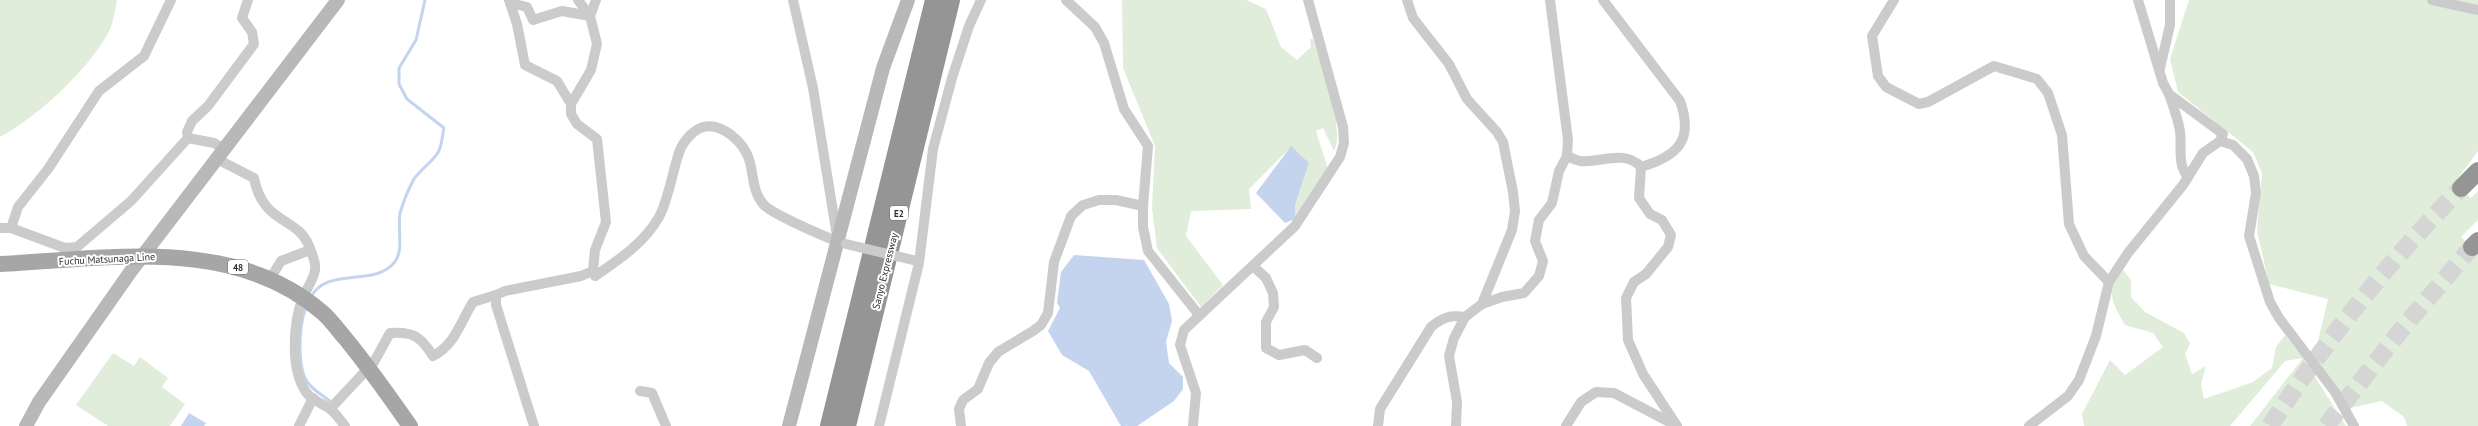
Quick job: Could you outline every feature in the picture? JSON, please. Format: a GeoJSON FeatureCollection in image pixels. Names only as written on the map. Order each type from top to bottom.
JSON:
{"type":"FeatureCollection","features":[{"type":"Feature","properties":{"kind":"highway","name":"Sanyo Expressway"},"geometry":{"type":"LineString","coordinates":[[830,426],[934,0]]}},
{"type":"Feature","properties":{"kind":"highway","name":"Sanyo Expressway"},"geometry":{"type":"LineString","coordinates":[[847,426],[951,0]]}},
{"type":"Feature","properties":{"kind":"highway"},"geometry":{"type":"LineString","coordinates":[[2460,188],[2478,172]]}},
{"type":"Feature","properties":{"kind":"main road","name":"Fuchu Matsunaga Line"},"geometry":{"type":"LineString","coordinates":[[0,264],[65,255],[144,256],[226,264],[270,279],[303,297],[324,314],[369,367],[410,426]]}},
{"type":"Feature","properties":{"kind":"street"},"geometry":{"type":"LineString","coordinates":[[11,228],[18,207],[48,169],[99,91],[144,56],[171,0]]}},
{"type":"Feature","properties":{"kind":"street"},"geometry":{"type":"LineString","coordinates":[[188,138],[186,132],[192,120],[208,106],[254,44],[252,32],[242,18],[248,0]]}},
{"type":"Feature","properties":{"kind":"street"},"geometry":{"type":"LineString","coordinates":[[26,426],[39,402],[144,256],[338,0]]}},
{"type":"Feature","properties":{"kind":"street"},"geometry":{"type":"LineString","coordinates":[[578,0],[590,16],[597,44],[591,70],[571,104],[571,114],[577,124],[597,139],[606,222],[595,250],[593,271],[595,276],[631,252],[659,216],[680,149],[688,138],[702,128],[715,126],[728,132],[740,145],[748,158],[756,193],[764,206],[820,235],[842,243],[916,262]]}},
{"type":"Feature","properties":{"kind":"street"},"geometry":{"type":"LineString","coordinates":[[590,16],[596,0]]}},
{"type":"Feature","properties":{"kind":"street"},"geometry":{"type":"LineString","coordinates":[[792,0],[813,88],[842,243]]}},
{"type":"Feature","properties":{"kind":"street"},"geometry":{"type":"LineString","coordinates":[[789,426],[842,243],[883,68],[908,0]]}},
{"type":"Feature","properties":{"kind":"street"},"geometry":{"type":"LineString","coordinates":[[879,426],[916,262],[933,149],[952,78],[969,26],[981,0]]}},
{"type":"Feature","properties":{"kind":"street"},"geometry":{"type":"LineString","coordinates":[[1066,0],[1095,27],[1104,43],[1124,109],[1148,146],[1143,206],[1143,227],[1148,251],[1199,315]]}},
{"type":"Feature","properties":{"kind":"street"},"geometry":{"type":"LineString","coordinates":[[1193,426],[1196,393],[1180,345],[1184,330],[1295,226],[1340,157],[1344,144],[1342,127],[1308,0]]}},
{"type":"Feature","properties":{"kind":"street"},"geometry":{"type":"LineString","coordinates":[[1407,0],[1413,18],[1449,64],[1467,98],[1497,132],[1503,142],[1514,192],[1512,230],[1482,304]]}},
{"type":"Feature","properties":{"kind":"street"},"geometry":{"type":"LineString","coordinates":[[1456,426],[1457,402],[1449,356],[1454,338],[1465,318],[1482,304],[1502,297],[1524,293],[1539,276],[1543,261],[1535,241],[1539,220],[1552,203],[1559,172],[1568,156],[1568,140],[1550,0]]}},
{"type":"Feature","properties":{"kind":"street"},"geometry":{"type":"LineString","coordinates":[[1604,0],[1680,101],[1686,118],[1686,133],[1677,150],[1659,162],[1641,167]]}},
{"type":"Feature","properties":{"kind":"street"},"geometry":{"type":"LineString","coordinates":[[1894,0],[1872,36],[1878,76],[1886,87],[1919,104],[1928,102],[1994,66],[2037,79],[2048,93],[2062,135],[2069,224],[2084,256],[2108,282]]}},
{"type":"Feature","properties":{"kind":"street"},"geometry":{"type":"LineString","coordinates":[[2138,0],[2159,70],[2169,94],[2180,130],[2181,157],[2184,173],[2188,177]]}},
{"type":"Feature","properties":{"kind":"street"},"geometry":{"type":"LineString","coordinates":[[2159,70],[2170,25],[2170,0]]}},
{"type":"Feature","properties":{"kind":"street"},"geometry":{"type":"LineString","coordinates":[[2432,0],[2478,10]]}},
{"type":"Feature","properties":{"kind":"street"},"geometry":{"type":"LineString","coordinates":[[510,2],[527,7],[534,20],[562,11],[590,16]]}},
{"type":"Feature","properties":{"kind":"street"},"geometry":{"type":"LineString","coordinates":[[510,2],[517,24],[525,65],[557,81],[571,104]]}},
{"type":"Feature","properties":{"kind":"street"},"geometry":{"type":"LineString","coordinates":[[2029,426],[2038,423],[2068,396],[2079,380],[2096,336],[2108,282],[2128,253],[2183,185],[2203,153],[2220,140],[2223,134],[2169,94]]}},
{"type":"Feature","properties":{"kind":"street"},"geometry":{"type":"LineString","coordinates":[[0,228],[11,228],[65,255],[77,247],[131,201],[188,138]]}},
{"type":"Feature","properties":{"kind":"street"},"geometry":{"type":"LineString","coordinates":[[188,138],[214,143],[220,154],[254,178],[260,199],[266,208],[297,230],[310,250],[316,268],[312,281],[303,297],[296,325],[295,353],[298,372],[306,392],[330,409],[345,426]]}},
{"type":"Feature","properties":{"kind":"street"},"geometry":{"type":"LineString","coordinates":[[2220,140],[2233,145],[2247,159],[2254,176],[2256,193],[2249,236],[2270,302],[2279,318],[2335,392],[2354,426]]}},
{"type":"Feature","properties":{"kind":"street"},"geometry":{"type":"LineString","coordinates":[[1568,156],[1579,161],[1626,157],[1636,161],[1641,167],[1639,198],[1650,214],[1662,220],[1671,235],[1668,247],[1646,274],[1634,282],[1626,298],[1628,340],[1643,374],[1677,426]]}},
{"type":"Feature","properties":{"kind":"street"},"geometry":{"type":"LineString","coordinates":[[961,426],[959,409],[963,400],[978,389],[989,363],[998,352],[1041,325],[1048,313],[1054,262],[1071,216],[1083,205],[1099,200],[1116,200],[1143,206]]}},
{"type":"Feature","properties":{"kind":"street"},"geometry":{"type":"LineString","coordinates":[[270,279],[281,261],[310,250]]}},
{"type":"Feature","properties":{"kind":"street"},"geometry":{"type":"LineString","coordinates":[[1253,266],[1266,278],[1273,292],[1274,308],[1266,322],[1266,348],[1279,355],[1305,350],[1317,358]]}},
{"type":"Feature","properties":{"kind":"street"},"geometry":{"type":"LineString","coordinates":[[330,409],[374,362],[390,333],[403,332],[416,337],[425,342],[433,356],[440,353],[462,327],[473,302],[505,291],[581,276],[593,271]]}},
{"type":"Feature","properties":{"kind":"street"},"geometry":{"type":"LineString","coordinates":[[496,295],[496,305],[534,426]]}},
{"type":"Feature","properties":{"kind":"street"},"geometry":{"type":"LineString","coordinates":[[1378,426],[1380,409],[1431,327],[1441,318],[1453,316],[1465,318]]}},
{"type":"Feature","properties":{"kind":"street"},"geometry":{"type":"LineString","coordinates":[[640,391],[652,393],[666,426]]}},
{"type":"Feature","properties":{"kind":"street"},"geometry":{"type":"LineString","coordinates":[[1566,426],[1581,402],[1596,392],[1614,393],[1677,426]]}},
{"type":"Feature","properties":{"kind":"street"},"geometry":{"type":"LineString","coordinates":[[299,426],[313,398]]}},
{"type":"Feature","properties":{"kind":"green space"},"geometry":{"type":"Polygon","coordinates":[[[0,0],[117,0],[111,27],[98,49],[87,63],[60,92],[44,106],[14,129],[0,137],[0,0]]]}},
{"type":"Feature","properties":{"kind":"green space"},"geometry":{"type":"Polygon","coordinates":[[[1122,0],[1246,0],[1266,9],[1281,47],[1297,60],[1311,47],[1310,39],[1313,39],[1331,96],[1337,128],[1337,141],[1334,151],[1323,128],[1316,131],[1328,169],[1295,219],[1295,205],[1309,163],[1291,147],[1249,189],[1251,209],[1191,211],[1186,236],[1223,285],[1201,307],[1157,248],[1152,208],[1155,146],[1123,68],[1122,0]]]}},
{"type":"Feature","properties":{"kind":"green space"},"geometry":{"type":"Polygon","coordinates":[[[2189,0],[2478,0],[2478,151],[2455,182],[2471,198],[2478,191],[2478,220],[2461,237],[2478,252],[2478,426],[2407,426],[2404,417],[2382,401],[2350,408],[2314,358],[2328,299],[2269,284],[2257,231],[2262,173],[2253,152],[2178,92],[2170,59],[2189,0]]]}},
{"type":"Feature","properties":{"kind":"green space"},"geometry":{"type":"Polygon","coordinates":[[[2123,270],[2131,280],[2131,297],[2145,312],[2184,333],[2190,344],[2185,354],[2192,374],[2206,366],[2201,384],[2204,399],[2253,382],[2272,368],[2276,347],[2285,335],[2303,358],[2285,361],[2230,426],[2084,426],[2082,414],[2110,360],[2125,375],[2163,347],[2153,333],[2125,325],[2117,310],[2112,298],[2112,291],[2117,278],[2123,270]]]}},
{"type":"Feature","properties":{"kind":"green space"},"geometry":{"type":"Polygon","coordinates":[[[113,353],[134,366],[140,357],[168,378],[162,387],[185,404],[170,426],[108,426],[76,405],[113,353]]]}},
{"type":"Feature","properties":{"kind":"green space"},"geometry":{"type":"Polygon","coordinates":[[[2303,358],[2346,426],[2250,426],[2303,358]]]}},
{"type":"Feature","properties":{"kind":"water"},"geometry":{"type":"Polygon","coordinates":[[[1291,146],[1309,163],[1295,205],[1295,219],[1285,223],[1256,193],[1291,146]]]}},
{"type":"Feature","properties":{"kind":"water"},"geometry":{"type":"Polygon","coordinates":[[[1074,255],[1144,260],[1169,304],[1172,321],[1166,342],[1169,363],[1183,377],[1183,389],[1174,401],[1137,426],[1121,426],[1089,371],[1062,355],[1048,331],[1060,308],[1057,303],[1061,272],[1074,255]]]}},
{"type":"Feature","properties":{"kind":"water"},"geometry":{"type":"Polygon","coordinates":[[[189,413],[206,423],[204,426],[181,426],[189,413]]]}},
{"type":"Feature","properties":{"kind":"waterway"},"geometry":{"type":"LineString","coordinates":[[310,299],[317,289],[326,283],[337,279],[373,275],[384,271],[393,264],[399,253],[399,219],[406,196],[414,179],[435,157],[440,149],[444,128],[407,99],[399,84],[399,68],[416,40],[425,0]]}},
{"type":"Feature","properties":{"kind":"waterway"},"geometry":{"type":"LineString","coordinates":[[306,308],[300,335],[300,358],[302,368],[311,387],[333,404]]}},
{"type":"Feature","properties":{"kind":"tunnel"},"geometry":{"type":"LineString","coordinates":[[2270,426],[2313,363],[2360,302],[2409,244],[2461,188]]}},
{"type":"Feature","properties":{"kind":"tunnel"},"geometry":{"type":"LineString","coordinates":[[2326,426],[2401,330],[2472,247]]}}]}
